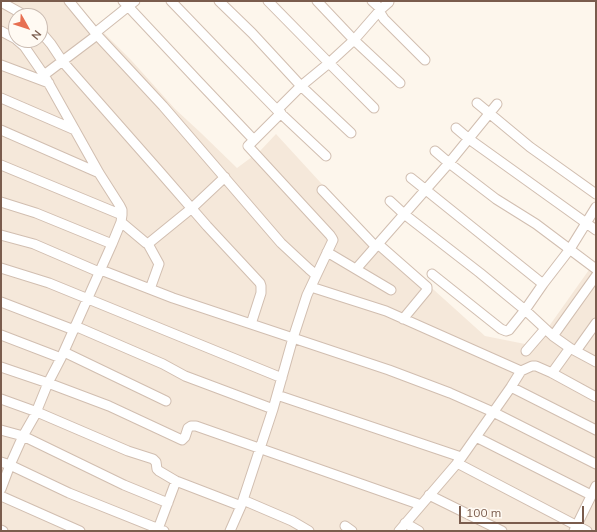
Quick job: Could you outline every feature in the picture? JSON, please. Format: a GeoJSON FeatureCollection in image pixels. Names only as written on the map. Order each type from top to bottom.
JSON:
{"type":"FeatureCollection","features":[{"type":"Feature","properties":{"kind":"street"},"geometry":{"type":"LineString","coordinates":[[69,1],[96,34],[153,95],[281,243],[316,274]]}},
{"type":"Feature","properties":{"kind":"street"},"geometry":{"type":"LineString","coordinates":[[171,1],[226,58],[326,156]]}},
{"type":"Feature","properties":{"kind":"street"},"geometry":{"type":"LineString","coordinates":[[219,1],[252,33],[301,86],[351,134]]}},
{"type":"Feature","properties":{"kind":"street"},"geometry":{"type":"LineString","coordinates":[[268,1],[374,108]]}},
{"type":"Feature","properties":{"kind":"street"},"geometry":{"type":"LineString","coordinates":[[317,1],[354,40],[400,83]]}},
{"type":"Feature","properties":{"kind":"street"},"geometry":{"type":"LineString","coordinates":[[372,1],[380,10],[384,19],[425,60]]}},
{"type":"Feature","properties":{"kind":"street"},"geometry":{"type":"LineString","coordinates":[[230,531],[242,503],[260,448],[307,295],[332,240],[332,238],[248,146],[301,86],[354,40],[380,10],[389,2]]}},
{"type":"Feature","properties":{"kind":"street"},"geometry":{"type":"LineString","coordinates":[[46,79],[129,3],[198,81],[254,140]]}},
{"type":"Feature","properties":{"kind":"street"},"geometry":{"type":"LineString","coordinates":[[48,40],[63,62],[260,283],[262,286],[261,294],[251,324]]}},
{"type":"Feature","properties":{"kind":"street"},"geometry":{"type":"LineString","coordinates":[[1,489],[5,464],[37,412],[48,383],[88,299],[112,244],[121,218],[122,210],[99,173],[46,79],[25,48]]}},
{"type":"Feature","properties":{"kind":"street"},"geometry":{"type":"LineString","coordinates":[[1,65],[46,79]]}},
{"type":"Feature","properties":{"kind":"street"},"geometry":{"type":"LineString","coordinates":[[1,98],[75,130]]}},
{"type":"Feature","properties":{"kind":"street"},"geometry":{"type":"LineString","coordinates":[[477,103],[530,147],[596,194]]}},
{"type":"Feature","properties":{"kind":"street"},"geometry":{"type":"LineString","coordinates":[[356,269],[449,163],[497,104]]}},
{"type":"Feature","properties":{"kind":"street"},"geometry":{"type":"LineString","coordinates":[[456,128],[469,139],[596,230]]}},
{"type":"Feature","properties":{"kind":"street"},"geometry":{"type":"LineString","coordinates":[[1,130],[99,173]]}},
{"type":"Feature","properties":{"kind":"street"},"geometry":{"type":"LineString","coordinates":[[435,151],[496,199],[536,224],[596,269]]}},
{"type":"Feature","properties":{"kind":"street"},"geometry":{"type":"LineString","coordinates":[[1,165],[121,218],[148,244],[159,264],[150,289]]}},
{"type":"Feature","properties":{"kind":"street"},"geometry":{"type":"LineString","coordinates":[[148,244],[192,208],[225,177]]}},
{"type":"Feature","properties":{"kind":"street"},"geometry":{"type":"LineString","coordinates":[[411,178],[543,284]]}},
{"type":"Feature","properties":{"kind":"street"},"geometry":{"type":"LineString","coordinates":[[322,190],[377,245],[427,287],[427,290],[403,319]]}},
{"type":"Feature","properties":{"kind":"street"},"geometry":{"type":"LineString","coordinates":[[390,201],[404,214],[525,310],[553,336],[573,350],[596,362]]}},
{"type":"Feature","properties":{"kind":"street"},"geometry":{"type":"LineString","coordinates":[[1,202],[36,213],[112,244]]}},
{"type":"Feature","properties":{"kind":"street"},"geometry":{"type":"LineString","coordinates":[[432,274],[503,330],[509,330],[570,249],[596,207]]}},
{"type":"Feature","properties":{"kind":"street"},"geometry":{"type":"LineString","coordinates":[[1,235],[34,244],[100,271],[173,298],[410,378],[450,393],[493,412],[596,464]]}},
{"type":"Feature","properties":{"kind":"street"},"geometry":{"type":"LineString","coordinates":[[327,252],[391,290]]}},
{"type":"Feature","properties":{"kind":"street"},"geometry":{"type":"LineString","coordinates":[[1,268],[49,283],[282,378]]}},
{"type":"Feature","properties":{"kind":"street"},"geometry":{"type":"LineString","coordinates":[[553,336],[596,276]]}},
{"type":"Feature","properties":{"kind":"street"},"geometry":{"type":"LineString","coordinates":[[311,287],[386,311],[521,371]]}},
{"type":"Feature","properties":{"kind":"street"},"geometry":{"type":"LineString","coordinates":[[1,302],[74,328],[163,364],[185,376],[272,409]]}},
{"type":"Feature","properties":{"kind":"street"},"geometry":{"type":"LineString","coordinates":[[552,373],[595,325]]}},
{"type":"Feature","properties":{"kind":"street"},"geometry":{"type":"LineString","coordinates":[[526,351],[545,329]]}},
{"type":"Feature","properties":{"kind":"street"},"geometry":{"type":"LineString","coordinates":[[1,335],[62,355],[166,401]]}},
{"type":"Feature","properties":{"kind":"street"},"geometry":{"type":"LineString","coordinates":[[399,531],[459,460],[521,371],[532,366],[536,366],[596,397]]}},
{"type":"Feature","properties":{"kind":"street"},"geometry":{"type":"LineString","coordinates":[[1,367],[109,406],[182,440],[186,437],[188,428],[193,425],[421,505]]}},
{"type":"Feature","properties":{"kind":"street"},"geometry":{"type":"LineString","coordinates":[[511,387],[596,430]]}},
{"type":"Feature","properties":{"kind":"street"},"geometry":{"type":"LineString","coordinates":[[277,395],[459,460],[575,528],[587,531]]}},
{"type":"Feature","properties":{"kind":"street"},"geometry":{"type":"LineString","coordinates":[[1,399],[37,412],[128,451],[153,460],[156,462],[159,472],[176,481],[292,521],[309,531]]}},
{"type":"Feature","properties":{"kind":"street"},"geometry":{"type":"LineString","coordinates":[[1,430],[22,436],[124,485],[168,502]]}},
{"type":"Feature","properties":{"kind":"street"},"geometry":{"type":"LineString","coordinates":[[476,437],[591,496]]}},
{"type":"Feature","properties":{"kind":"street"},"geometry":{"type":"LineString","coordinates":[[5,464],[69,493],[161,530],[168,502],[176,481]]}},
{"type":"Feature","properties":{"kind":"street"},"geometry":{"type":"LineString","coordinates":[[575,528],[596,486]]}},
{"type":"Feature","properties":{"kind":"street"},"geometry":{"type":"LineString","coordinates":[[429,495],[502,531]]}},
{"type":"Feature","properties":{"kind":"street"},"geometry":{"type":"LineString","coordinates":[[1,496],[80,531]]}},
{"type":"Feature","properties":{"kind":"street"},"geometry":{"type":"LineString","coordinates":[[405,523],[419,531]]}},
{"type":"Feature","properties":{"kind":"shaded area"},"geometry":{"type":"Polygon","coordinates":[[[1,1],[72,1],[131,60],[175,109],[237,168],[260,151],[276,134],[375,242],[434,290],[485,336],[535,346],[596,260],[596,531],[1,531],[1,1]]]}}]}
